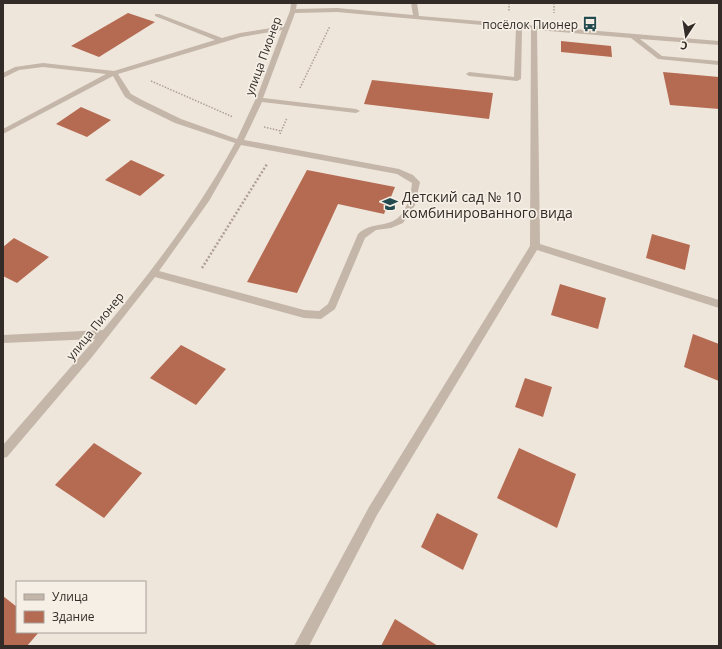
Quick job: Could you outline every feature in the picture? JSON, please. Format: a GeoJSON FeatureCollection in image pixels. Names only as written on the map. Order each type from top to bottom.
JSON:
{"type":"FeatureCollection","features":[{"type":"Feature","properties":{"kind":"street"},"geometry":{"type":"LineString","coordinates":[[414,3],[416,17]]}},
{"type":"Feature","properties":{"kind":"street","name":"улица Пионер"},"geometry":{"type":"LineString","coordinates":[[3,453],[105,334],[153,273],[222,173],[240,142],[261,100],[293,7],[719,43]]}},
{"type":"Feature","properties":{"kind":"street"},"geometry":{"type":"LineString","coordinates":[[157,16],[220,40]]}},
{"type":"Feature","properties":{"kind":"street"},"geometry":{"type":"LineString","coordinates":[[469,74],[517,79],[519,27]]}},
{"type":"Feature","properties":{"kind":"street"},"geometry":{"type":"LineString","coordinates":[[3,132],[114,73],[220,40],[255,31],[286,28]]}},
{"type":"Feature","properties":{"kind":"street"},"geometry":{"type":"LineString","coordinates":[[301,646],[373,511],[535,246],[534,28]]}},
{"type":"Feature","properties":{"kind":"street"},"geometry":{"type":"LineString","coordinates":[[633,36],[660,58],[719,62]]}},
{"type":"Feature","properties":{"kind":"street"},"geometry":{"type":"LineString","coordinates":[[3,76],[17,68],[43,65],[114,73],[128,94],[139,102],[178,121],[214,134],[240,142],[399,172],[410,177],[416,182],[416,191],[405,216],[397,223],[370,228],[362,236],[332,306],[322,314],[304,314],[153,273]]}},
{"type":"Feature","properties":{"kind":"street"},"geometry":{"type":"LineString","coordinates":[[261,100],[356,111]]}},
{"type":"Feature","properties":{"kind":"street"},"geometry":{"type":"LineString","coordinates":[[535,246],[719,304]]}},
{"type":"Feature","properties":{"kind":"street"},"geometry":{"type":"LineString","coordinates":[[3,339],[105,334]]}},
{"type":"Feature","properties":{"kind":"path"},"geometry":{"type":"LineString","coordinates":[[151,81],[235,118]]}},
{"type":"Feature","properties":{"kind":"path"},"geometry":{"type":"LineString","coordinates":[[263,127],[282,130]]}},
{"type":"Feature","properties":{"kind":"building"},"geometry":{"type":"Polygon","coordinates":[[[128,13],[155,22],[99,57],[71,46],[128,13]]]}},
{"type":"Feature","properties":{"kind":"building"},"geometry":{"type":"Polygon","coordinates":[[[561,41],[611,46],[612,57],[561,52],[561,41]]]}},
{"type":"Feature","properties":{"kind":"building"},"geometry":{"type":"Polygon","coordinates":[[[663,72],[719,77],[719,109],[670,105],[663,72]]]}},
{"type":"Feature","properties":{"kind":"building"},"geometry":{"type":"Polygon","coordinates":[[[372,80],[493,93],[489,119],[364,104],[372,80]]]}},
{"type":"Feature","properties":{"kind":"building"},"geometry":{"type":"Polygon","coordinates":[[[81,107],[111,120],[87,137],[56,124],[81,107]]]}},
{"type":"Feature","properties":{"kind":"building"},"geometry":{"type":"Polygon","coordinates":[[[131,160],[165,175],[140,196],[105,180],[131,160]]]}},
{"type":"Feature","properties":{"kind":"building"},"geometry":{"type":"Polygon","coordinates":[[[307,170],[395,187],[384,214],[338,204],[297,293],[247,282],[307,170]]]}},
{"type":"Feature","properties":{"kind":"building"},"geometry":{"type":"Polygon","coordinates":[[[652,234],[690,245],[685,270],[646,258],[652,234]]]}},
{"type":"Feature","properties":{"kind":"building"},"geometry":{"type":"Polygon","coordinates":[[[14,238],[49,257],[17,283],[3,276],[3,247],[14,238]]]}},
{"type":"Feature","properties":{"kind":"building"},"geometry":{"type":"Polygon","coordinates":[[[560,284],[606,298],[598,329],[551,315],[560,284]]]}},
{"type":"Feature","properties":{"kind":"building"},"geometry":{"type":"Polygon","coordinates":[[[693,334],[719,344],[719,381],[684,367],[693,334]]]}},
{"type":"Feature","properties":{"kind":"building"},"geometry":{"type":"Polygon","coordinates":[[[181,345],[226,369],[196,405],[150,378],[181,345]]]}},
{"type":"Feature","properties":{"kind":"building"},"geometry":{"type":"Polygon","coordinates":[[[525,378],[552,387],[543,417],[515,407],[525,378]]]}},
{"type":"Feature","properties":{"kind":"building"},"geometry":{"type":"Polygon","coordinates":[[[94,443],[142,473],[104,518],[55,485],[94,443]]]}},
{"type":"Feature","properties":{"kind":"building"},"geometry":{"type":"Polygon","coordinates":[[[519,448],[576,474],[557,528],[497,498],[519,448]]]}},
{"type":"Feature","properties":{"kind":"building"},"geometry":{"type":"Polygon","coordinates":[[[437,513],[478,534],[463,570],[421,547],[437,513]]]}},
{"type":"Feature","properties":{"kind":"building"},"geometry":{"type":"Polygon","coordinates":[[[3,596],[16,606],[16,633],[38,633],[27,646],[3,646],[3,596]]]}},
{"type":"Feature","properties":{"kind":"building"},"geometry":{"type":"Polygon","coordinates":[[[395,619],[438,646],[381,646],[395,619]]]}},
{"type":"Feature","properties":{"kind":"place","name":"посёлок Пионер"},"geometry":{"type":"Point","coordinates":[590,24]}},
{"type":"Feature","properties":{"kind":"place","name":"Детский сад № 10 комбинированного вида"},"geometry":{"type":"Point","coordinates":[390,204]}}]}
